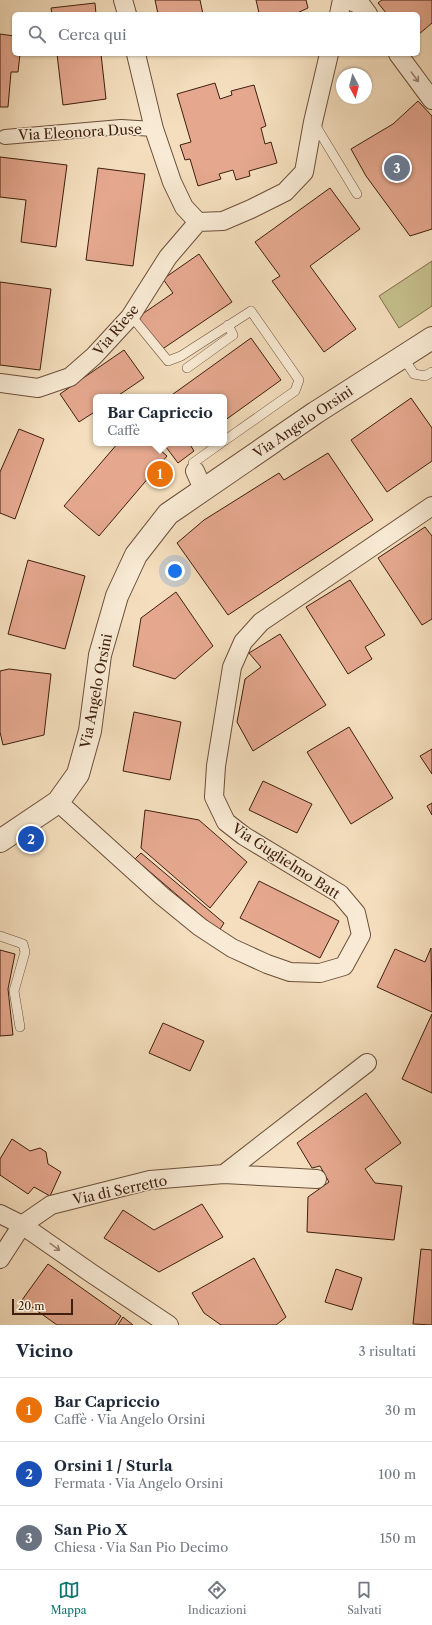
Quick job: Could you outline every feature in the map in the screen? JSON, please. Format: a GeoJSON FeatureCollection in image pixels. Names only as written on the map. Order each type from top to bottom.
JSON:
{"type":"FeatureCollection","features":[{"type":"Feature","properties":{"kind":"street"},"geometry":{"type":"LineString","coordinates":[[123,0],[126,12]]}},
{"type":"Feature","properties":{"kind":"street"},"geometry":{"type":"LineString","coordinates":[[339,12],[342,0]]}},
{"type":"Feature","properties":{"kind":"street"},"geometry":{"type":"LineString","coordinates":[[349,0],[362,6],[366,12]]}},
{"type":"Feature","properties":{"kind":"street"},"geometry":{"type":"LineString","coordinates":[[136,56],[154,129],[172,182],[184,207],[198,222],[224,221],[285,192],[304,172],[313,122],[329,56]]}},
{"type":"Feature","properties":{"kind":"street"},"geometry":{"type":"LineString","coordinates":[[399,56],[432,100]]}},
{"type":"Feature","properties":{"kind":"street","name":"Via Eleonora Duse"},"geometry":{"type":"LineString","coordinates":[[5,137],[121,127],[154,129]]}},
{"type":"Feature","properties":{"kind":"street","name":"Via Riese"},"geometry":{"type":"LineString","coordinates":[[1,385],[38,388],[70,376],[94,356],[130,317],[168,257],[198,222]]}},
{"type":"Feature","properties":{"kind":"street","name":"Via Angelo Orsini"},"geometry":{"type":"LineString","coordinates":[[0,841],[58,802],[78,774],[90,731],[100,655],[117,596],[136,555],[168,514],[199,480],[315,412],[432,338]]}},
{"type":"Feature","properties":{"kind":"street","name":"Via Guglielmo Batt"},"geometry":{"type":"LineString","coordinates":[[58,802],[162,896],[200,927],[232,948],[267,964],[290,972],[320,972],[344,966],[361,935],[356,913],[340,894],[244,836],[226,822],[214,797],[216,766],[232,667],[243,642],[261,622],[432,506]]}},
{"type":"Feature","properties":{"kind":"street"},"geometry":{"type":"LineString","coordinates":[[224,1174],[368,1063]]}},
{"type":"Feature","properties":{"kind":"street","name":"Via di Serretto"},"geometry":{"type":"LineString","coordinates":[[22,1225],[51,1205],[150,1180],[224,1174],[317,1179]]}},
{"type":"Feature","properties":{"kind":"street"},"geometry":{"type":"LineString","coordinates":[[0,1214],[22,1225],[169,1325]]}},
{"type":"Feature","properties":{"kind":"street"},"geometry":{"type":"LineString","coordinates":[[0,1260],[22,1225]]}},
{"type":"Feature","properties":{"kind":"lane"},"geometry":{"type":"LineString","coordinates":[[313,122],[357,194]]}},
{"type":"Feature","properties":{"kind":"lane","name":"Via Angelo Orsini"},"geometry":{"type":"LineString","coordinates":[[130,317],[137,323],[168,361],[181,356],[250,311],[298,380],[295,391],[227,439]]}},
{"type":"Feature","properties":{"kind":"lane"},"geometry":{"type":"LineString","coordinates":[[187,368],[233,335],[228,324]]}},
{"type":"Feature","properties":{"kind":"lane"},"geometry":{"type":"LineString","coordinates":[[403,356],[414,374],[425,376],[432,372]]}},
{"type":"Feature","properties":{"kind":"lane","name":"Via Angelo Orsini"},"geometry":{"type":"LineString","coordinates":[[199,480],[193,463],[217,446]]}},
{"type":"Feature","properties":{"kind":"lane"},"geometry":{"type":"LineString","coordinates":[[0,936],[23,944],[25,952],[14,991],[20,1027]]}},
{"type":"Feature","properties":{"kind":"shaded area"},"geometry":{"type":"Polygon","coordinates":[[[432,261],[432,306],[399,328],[379,296],[432,261]]]}},
{"type":"Feature","properties":{"kind":"building"},"geometry":{"type":"Polygon","coordinates":[[[155,0],[200,0],[203,12],[158,12],[155,0]]]}},
{"type":"Feature","properties":{"kind":"building"},"geometry":{"type":"Polygon","coordinates":[[[256,0],[306,0],[308,8],[299,12],[259,12],[256,0]]]}},
{"type":"Feature","properties":{"kind":"building"},"geometry":{"type":"Polygon","coordinates":[[[382,0],[432,0],[432,23],[420,33],[420,12],[385,12],[378,3],[382,0]]]}},
{"type":"Feature","properties":{"kind":"building"},"geometry":{"type":"Polygon","coordinates":[[[95,3],[96,12],[52,12],[51,8],[95,3]]]}},
{"type":"Feature","properties":{"kind":"building"},"geometry":{"type":"Polygon","coordinates":[[[0,34],[12,36],[12,56],[20,56],[18,72],[11,72],[8,107],[0,107],[0,34]]]}},
{"type":"Feature","properties":{"kind":"building"},"geometry":{"type":"Polygon","coordinates":[[[57,56],[101,56],[106,99],[63,105],[57,56]]]}},
{"type":"Feature","properties":{"kind":"building"},"geometry":{"type":"Polygon","coordinates":[[[215,83],[220,99],[232,95],[231,91],[254,85],[266,126],[261,128],[265,144],[271,142],[277,163],[249,171],[250,176],[236,180],[233,170],[219,174],[221,179],[198,186],[190,159],[185,160],[180,145],[191,142],[177,94],[215,83]]]}},
{"type":"Feature","properties":{"kind":"building"},"geometry":{"type":"Polygon","coordinates":[[[418,101],[432,116],[432,229],[410,236],[366,176],[351,149],[393,124],[418,101]]]}},
{"type":"Feature","properties":{"kind":"building"},"geometry":{"type":"Polygon","coordinates":[[[0,157],[67,165],[56,247],[21,242],[26,200],[0,197],[0,157]]]}},
{"type":"Feature","properties":{"kind":"building"},"geometry":{"type":"Polygon","coordinates":[[[98,168],[145,174],[133,266],[86,260],[98,168]]]}},
{"type":"Feature","properties":{"kind":"building"},"geometry":{"type":"Polygon","coordinates":[[[330,188],[360,229],[310,266],[356,329],[324,352],[272,281],[280,276],[255,242],[330,188]]]}},
{"type":"Feature","properties":{"kind":"building"},"geometry":{"type":"Polygon","coordinates":[[[199,254],[232,302],[161,350],[138,317],[173,293],[163,279],[199,254]]]}},
{"type":"Feature","properties":{"kind":"building"},"geometry":{"type":"Polygon","coordinates":[[[0,282],[51,289],[40,370],[0,365],[0,282]]]}},
{"type":"Feature","properties":{"kind":"building"},"geometry":{"type":"Polygon","coordinates":[[[251,338],[281,380],[227,419],[227,394],[173,394],[251,338]]]}},
{"type":"Feature","properties":{"kind":"building"},"geometry":{"type":"Polygon","coordinates":[[[124,350],[144,378],[120,394],[93,394],[93,413],[79,422],[60,394],[124,350]]]}},
{"type":"Feature","properties":{"kind":"building"},"geometry":{"type":"Polygon","coordinates":[[[411,398],[432,428],[432,461],[387,492],[351,440],[411,398]]]}},
{"type":"Feature","properties":{"kind":"building"},"geometry":{"type":"Polygon","coordinates":[[[19,429],[44,439],[15,519],[0,513],[0,472],[19,429]]]}},
{"type":"Feature","properties":{"kind":"building"},"geometry":{"type":"Polygon","coordinates":[[[115,446],[155,446],[167,456],[99,536],[64,506],[115,446]]]}},
{"type":"Feature","properties":{"kind":"building"},"geometry":{"type":"Polygon","coordinates":[[[165,446],[191,446],[194,451],[178,463],[165,446]]]}},
{"type":"Feature","properties":{"kind":"building"},"geometry":{"type":"Polygon","coordinates":[[[328,453],[373,520],[228,615],[177,543],[204,520],[279,473],[284,480],[328,453]]]}},
{"type":"Feature","properties":{"kind":"building"},"geometry":{"type":"Polygon","coordinates":[[[425,527],[432,536],[432,619],[422,625],[378,558],[425,527]]]}},
{"type":"Feature","properties":{"kind":"building"},"geometry":{"type":"Polygon","coordinates":[[[28,560],[85,576],[65,649],[8,634],[28,560]]]}},
{"type":"Feature","properties":{"kind":"building"},"geometry":{"type":"Polygon","coordinates":[[[350,580],[385,635],[365,647],[372,659],[348,674],[306,607],[350,580]]]}},
{"type":"Feature","properties":{"kind":"building"},"geometry":{"type":"Polygon","coordinates":[[[176,592],[213,646],[175,679],[133,666],[141,618],[176,592]]]}},
{"type":"Feature","properties":{"kind":"building"},"geometry":{"type":"Polygon","coordinates":[[[280,634],[326,705],[253,751],[237,722],[245,679],[261,667],[249,653],[280,634]]]}},
{"type":"Feature","properties":{"kind":"building"},"geometry":{"type":"Polygon","coordinates":[[[9,669],[51,674],[44,735],[3,745],[0,732],[0,671],[9,669]]]}},
{"type":"Feature","properties":{"kind":"building"},"geometry":{"type":"Polygon","coordinates":[[[134,712],[181,722],[170,780],[123,771],[134,712]]]}},
{"type":"Feature","properties":{"kind":"building"},"geometry":{"type":"Polygon","coordinates":[[[349,727],[393,798],[351,824],[307,752],[349,727]]]}},
{"type":"Feature","properties":{"kind":"building"},"geometry":{"type":"Polygon","coordinates":[[[432,749],[432,774],[420,756],[432,749]]]}},
{"type":"Feature","properties":{"kind":"building"},"geometry":{"type":"Polygon","coordinates":[[[263,781],[312,804],[297,833],[249,810],[263,781]]]}},
{"type":"Feature","properties":{"kind":"building"},"geometry":{"type":"Polygon","coordinates":[[[432,803],[432,815],[427,806],[432,803]]]}},
{"type":"Feature","properties":{"kind":"building"},"geometry":{"type":"Polygon","coordinates":[[[145,810],[199,820],[247,862],[210,908],[141,848],[145,810]]]}},
{"type":"Feature","properties":{"kind":"building"},"geometry":{"type":"Polygon","coordinates":[[[141,853],[224,923],[219,931],[135,859],[141,853]]]}},
{"type":"Feature","properties":{"kind":"building"},"geometry":{"type":"Polygon","coordinates":[[[259,881],[339,921],[320,958],[240,918],[259,881]]]}},
{"type":"Feature","properties":{"kind":"building"},"geometry":{"type":"Polygon","coordinates":[[[431,948],[432,1012],[377,987],[395,949],[425,962],[431,948]]]}},
{"type":"Feature","properties":{"kind":"building"},"geometry":{"type":"Polygon","coordinates":[[[0,950],[15,954],[8,989],[13,1035],[0,1036],[0,950]]]}},
{"type":"Feature","properties":{"kind":"building"},"geometry":{"type":"Polygon","coordinates":[[[432,1014],[432,1093],[402,1079],[432,1014]]]}},
{"type":"Feature","properties":{"kind":"building"},"geometry":{"type":"Polygon","coordinates":[[[163,1023],[204,1041],[190,1071],[149,1053],[163,1023]]]}},
{"type":"Feature","properties":{"kind":"building"},"geometry":{"type":"Polygon","coordinates":[[[366,1093],[401,1143],[365,1169],[375,1183],[402,1186],[394,1240],[307,1232],[308,1197],[329,1182],[320,1166],[312,1168],[297,1143],[366,1093]]]}},
{"type":"Feature","properties":{"kind":"building"},"geometry":{"type":"Polygon","coordinates":[[[12,1139],[30,1151],[40,1148],[46,1152],[48,1164],[61,1172],[50,1196],[34,1187],[28,1194],[0,1175],[0,1159],[12,1139]]]}},
{"type":"Feature","properties":{"kind":"building"},"geometry":{"type":"Polygon","coordinates":[[[202,1204],[223,1237],[159,1272],[104,1238],[123,1210],[154,1230],[202,1204]]]}},
{"type":"Feature","properties":{"kind":"building"},"geometry":{"type":"Polygon","coordinates":[[[421,1249],[432,1250],[432,1325],[413,1324],[421,1249]]]}},
{"type":"Feature","properties":{"kind":"building"},"geometry":{"type":"Polygon","coordinates":[[[254,1258],[286,1317],[276,1325],[221,1325],[204,1313],[192,1293],[254,1258]]]}},
{"type":"Feature","properties":{"kind":"building"},"geometry":{"type":"Polygon","coordinates":[[[48,1264],[121,1316],[115,1325],[57,1325],[22,1300],[48,1264]]]}},
{"type":"Feature","properties":{"kind":"building"},"geometry":{"type":"Polygon","coordinates":[[[336,1269],[362,1278],[352,1310],[325,1302],[336,1269]]]}},
{"type":"Feature","properties":{"kind":"building"},"geometry":{"type":"Polygon","coordinates":[[[123,1317],[133,1325],[118,1325],[123,1317]]]}},
{"type":"Feature","properties":{"kind":"place","name":"San Pio X"},"geometry":{"type":"Point","coordinates":[397,168]}},
{"type":"Feature","properties":{"kind":"place","name":"Bar Capriccio"},"geometry":{"type":"Point","coordinates":[160,474]}},
{"type":"Feature","properties":{"kind":"place","name":"Orsini 1 / Sturla"},"geometry":{"type":"Point","coordinates":[31,839]}}]}
